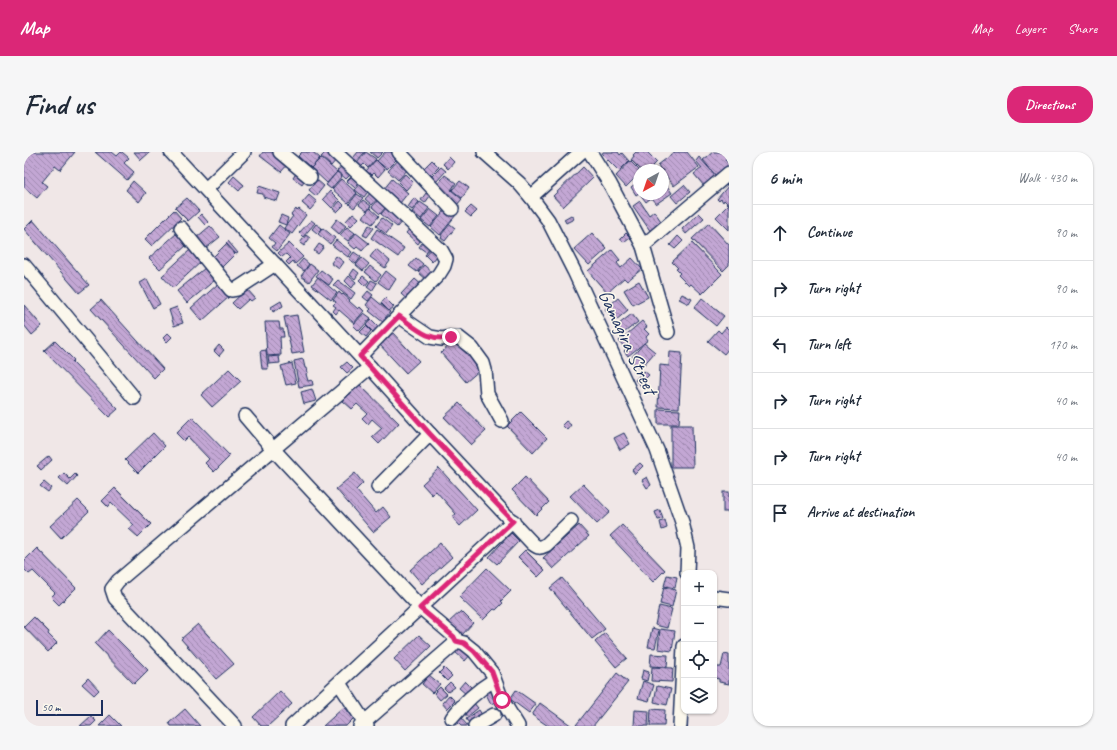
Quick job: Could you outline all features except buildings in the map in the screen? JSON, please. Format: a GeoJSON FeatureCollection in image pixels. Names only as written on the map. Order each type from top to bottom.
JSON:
{"type":"FeatureCollection","features":[{"type":"Feature","properties":{"kind":"street"},"geometry":{"type":"LineString","coordinates":[[171,152],[536,547],[546,545],[571,521]]}},
{"type":"Feature","properties":{"kind":"street"},"geometry":{"type":"LineString","coordinates":[[206,190],[244,152]]}},
{"type":"Feature","properties":{"kind":"street"},"geometry":{"type":"LineString","coordinates":[[280,152],[310,177]]}},
{"type":"Feature","properties":{"kind":"street"},"geometry":{"type":"LineString","coordinates":[[335,152],[441,250],[446,259],[439,274],[360,356]]}},
{"type":"Feature","properties":{"kind":"street"},"geometry":{"type":"LineString","coordinates":[[399,152],[452,209]]}},
{"type":"Feature","properties":{"kind":"street","name":"Gamagira Street"},"geometry":{"type":"LineString","coordinates":[[484,152],[519,183],[531,197],[548,220],[574,271],[657,450],[682,522],[688,548],[687,570]]}},
{"type":"Feature","properties":{"kind":"street"},"geometry":{"type":"LineString","coordinates":[[531,197],[581,152]]}},
{"type":"Feature","properties":{"kind":"street"},"geometry":{"type":"LineString","coordinates":[[590,152],[610,184],[643,246],[668,332]]}},
{"type":"Feature","properties":{"kind":"street"},"geometry":{"type":"LineString","coordinates":[[643,246],[729,173]]}},
{"type":"Feature","properties":{"kind":"street"},"geometry":{"type":"LineString","coordinates":[[181,228],[231,290],[237,289],[275,264]]}},
{"type":"Feature","properties":{"kind":"street"},"geometry":{"type":"LineString","coordinates":[[24,265],[134,398]]}},
{"type":"Feature","properties":{"kind":"street"},"geometry":{"type":"LineString","coordinates":[[399,316],[430,337],[442,339],[458,337],[472,348],[483,363],[487,394],[502,421]]}},
{"type":"Feature","properties":{"kind":"street"},"geometry":{"type":"LineString","coordinates":[[235,726],[114,598],[112,589],[118,581],[370,367]]}},
{"type":"Feature","properties":{"kind":"street"},"geometry":{"type":"LineString","coordinates":[[245,416],[420,608],[454,637],[456,641],[464,643],[474,651],[492,672],[502,700],[518,726]]}},
{"type":"Feature","properties":{"kind":"street"},"geometry":{"type":"LineString","coordinates":[[378,486],[430,434]]}},
{"type":"Feature","properties":{"kind":"street"},"geometry":{"type":"LineString","coordinates":[[292,726],[513,521]]}},
{"type":"Feature","properties":{"kind":"street"},"geometry":{"type":"LineString","coordinates":[[717,597],[729,599]]}},
{"type":"Feature","properties":{"kind":"street"},"geometry":{"type":"LineString","coordinates":[[339,683],[364,725],[456,641]]}},
{"type":"Feature","properties":{"kind":"street"},"geometry":{"type":"LineString","coordinates":[[680,726],[682,678]]}},
{"type":"Feature","properties":{"kind":"street"},"geometry":{"type":"LineString","coordinates":[[452,718],[464,702],[494,680]]}},
{"type":"Feature","properties":{"kind":"street"},"geometry":{"type":"LineString","coordinates":[[475,726],[494,715]]}},
{"type":"Feature","properties":{"kind":"route"},"geometry":{"type":"LineString","coordinates":[[451,337],[442,339],[430,337],[399,316],[360,356],[430,434],[513,521],[420,608],[454,637],[456,641],[464,643],[474,651],[492,672],[502,700]]}}]}
